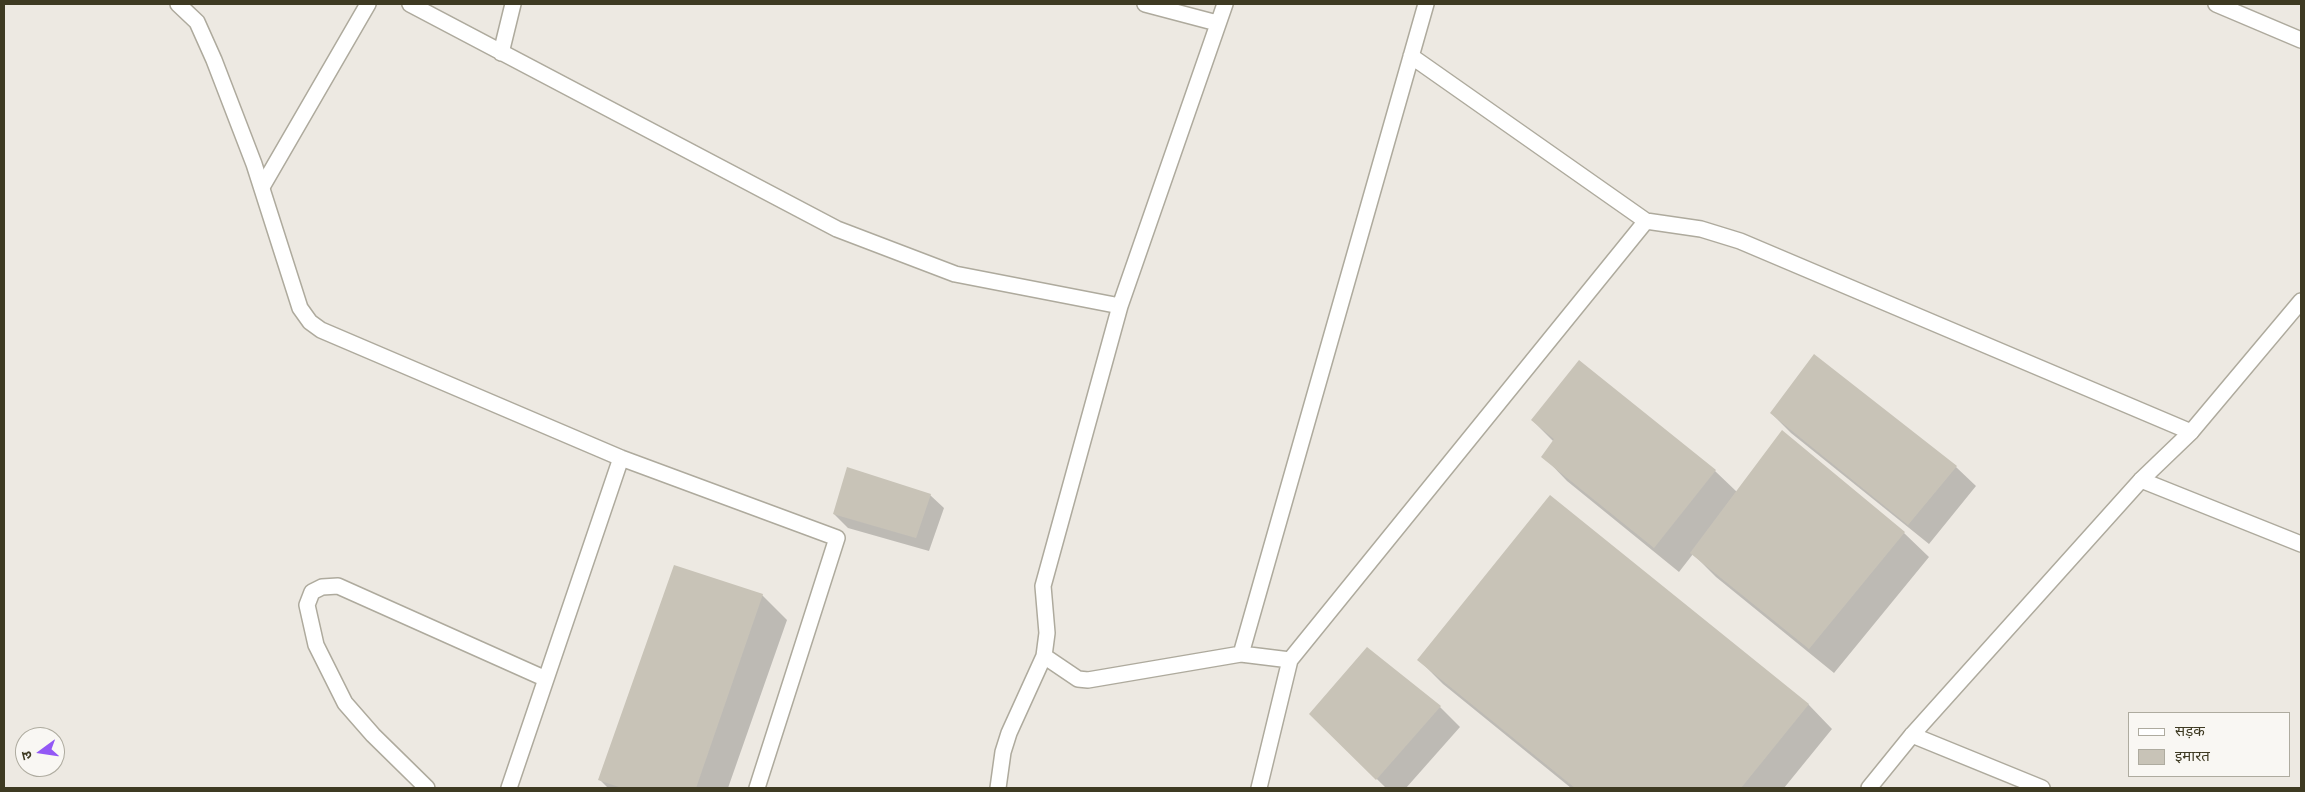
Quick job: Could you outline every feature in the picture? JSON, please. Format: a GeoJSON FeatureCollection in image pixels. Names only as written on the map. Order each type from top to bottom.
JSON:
{"type":"FeatureCollection","features":[{"type":"Feature","properties":{"kind":"street"},"geometry":{"type":"LineString","coordinates":[[178,4],[197,22],[214,60],[262,187],[300,308],[310,322],[321,330],[621,458],[837,538],[758,788]]}},
{"type":"Feature","properties":{"kind":"street"},"geometry":{"type":"LineString","coordinates":[[262,187],[368,4]]}},
{"type":"Feature","properties":{"kind":"street"},"geometry":{"type":"LineString","coordinates":[[410,4],[837,229],[882,248],[955,274],[1120,306]]}},
{"type":"Feature","properties":{"kind":"street"},"geometry":{"type":"LineString","coordinates":[[502,53],[513,4]]}},
{"type":"Feature","properties":{"kind":"street"},"geometry":{"type":"LineString","coordinates":[[1145,4],[1217,23]]}},
{"type":"Feature","properties":{"kind":"street"},"geometry":{"type":"LineString","coordinates":[[998,788],[1003,752],[1009,733],[1044,656],[1047,633],[1044,586],[1120,306],[1225,4]]}},
{"type":"Feature","properties":{"kind":"street"},"geometry":{"type":"LineString","coordinates":[[1241,654],[1426,4]]}},
{"type":"Feature","properties":{"kind":"street"},"geometry":{"type":"LineString","coordinates":[[2216,4],[2301,40]]}},
{"type":"Feature","properties":{"kind":"street"},"geometry":{"type":"LineString","coordinates":[[1411,56],[1646,221],[1701,228],[1740,241],[2191,432]]}},
{"type":"Feature","properties":{"kind":"street"},"geometry":{"type":"LineString","coordinates":[[1259,788],[1290,660],[1646,221]]}},
{"type":"Feature","properties":{"kind":"street"},"geometry":{"type":"LineString","coordinates":[[1869,788],[1912,735],[2141,480],[2191,432],[2301,301]]}},
{"type":"Feature","properties":{"kind":"street"},"geometry":{"type":"LineString","coordinates":[[509,788],[621,458]]}},
{"type":"Feature","properties":{"kind":"street"},"geometry":{"type":"LineString","coordinates":[[2141,480],[2301,544]]}},
{"type":"Feature","properties":{"kind":"street"},"geometry":{"type":"LineString","coordinates":[[427,788],[345,703],[316,645],[307,605],[312,592],[322,587],[338,586],[546,679]]}},
{"type":"Feature","properties":{"kind":"street"},"geometry":{"type":"LineString","coordinates":[[1044,656],[1078,678],[1088,680],[1241,654],[1290,660]]}},
{"type":"Feature","properties":{"kind":"street"},"geometry":{"type":"LineString","coordinates":[[1912,735],[2042,788]]}},
{"type":"Feature","properties":{"kind":"building"},"geometry":{"type":"Polygon","coordinates":[[[1814,354],[1957,466],[1908,525],[1770,413],[1814,354]]]}},
{"type":"Feature","properties":{"kind":"building"},"geometry":{"type":"Polygon","coordinates":[[[1579,360],[1716,470],[1654,548],[1541,457],[1554,439],[1531,420],[1579,360]]]}},
{"type":"Feature","properties":{"kind":"building"},"geometry":{"type":"Polygon","coordinates":[[[1782,430],[1905,532],[1809,649],[1690,553],[1782,430]]]}},
{"type":"Feature","properties":{"kind":"building"},"geometry":{"type":"Polygon","coordinates":[[[847,467],[931,494],[916,538],[833,514],[847,467]]]}},
{"type":"Feature","properties":{"kind":"building"},"geometry":{"type":"Polygon","coordinates":[[[1550,495],[1809,704],[1741,788],[1575,788],[1417,660],[1550,495]]]}},
{"type":"Feature","properties":{"kind":"building"},"geometry":{"type":"Polygon","coordinates":[[[674,565],[763,594],[696,788],[622,788],[598,780],[674,565]]]}},
{"type":"Feature","properties":{"kind":"building"},"geometry":{"type":"Polygon","coordinates":[[[1367,647],[1441,706],[1376,780],[1309,714],[1367,647]]]}}]}
